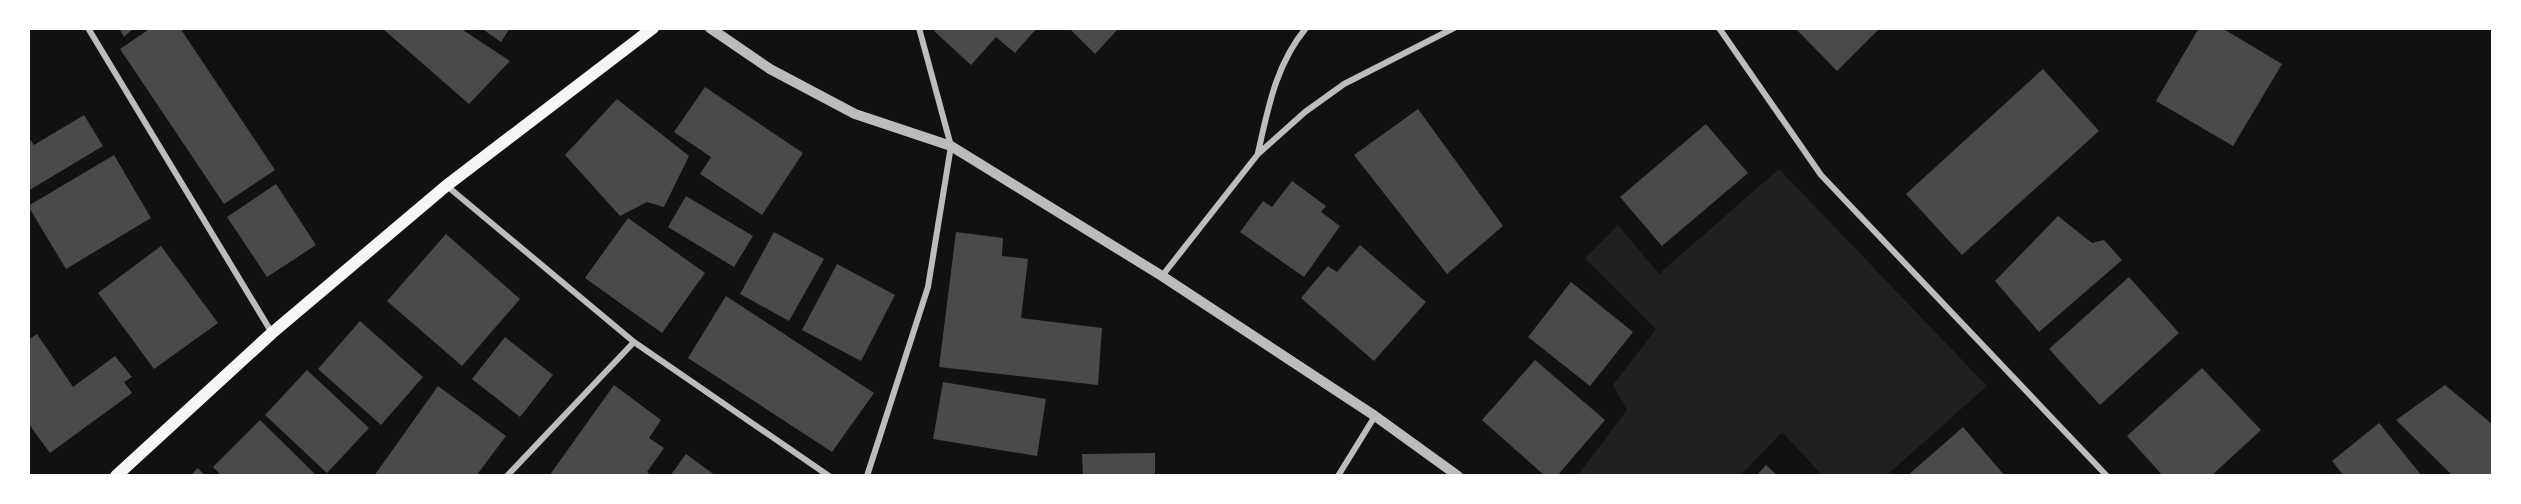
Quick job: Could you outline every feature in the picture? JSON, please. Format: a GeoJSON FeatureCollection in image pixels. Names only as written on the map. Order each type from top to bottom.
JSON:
{"type":"FeatureCollection","features":[{"type":"Feature","properties":{"kind":"main road"},"geometry":{"type":"LineString","coordinates":[[116,476],[272,333],[446,186],[653,28]]}},
{"type":"Feature","properties":{"kind":"street"},"geometry":{"type":"LineString","coordinates":[[88,28],[272,333]]}},
{"type":"Feature","properties":{"kind":"street"},"geometry":{"type":"LineString","coordinates":[[710,28],[771,69],[855,114],[951,146],[1162,276],[1375,416],[1458,476]]}},
{"type":"Feature","properties":{"kind":"street"},"geometry":{"type":"LineString","coordinates":[[867,476],[928,287],[951,146],[919,28]]}},
{"type":"Feature","properties":{"kind":"street"},"geometry":{"type":"LineString","coordinates":[[1258,154],[1272,91],[1293,45],[1306,28]]}},
{"type":"Feature","properties":{"kind":"street"},"geometry":{"type":"LineString","coordinates":[[1162,276],[1258,154],[1305,112],[1344,84],[1454,28]]}},
{"type":"Feature","properties":{"kind":"street"},"geometry":{"type":"LineString","coordinates":[[1719,28],[1821,174],[2107,476]]}},
{"type":"Feature","properties":{"kind":"street"},"geometry":{"type":"LineString","coordinates":[[446,186],[634,342],[829,476]]}},
{"type":"Feature","properties":{"kind":"street"},"geometry":{"type":"LineString","coordinates":[[507,476],[634,342]]}},
{"type":"Feature","properties":{"kind":"street"},"geometry":{"type":"LineString","coordinates":[[1338,476],[1375,416]]}},
{"type":"Feature","properties":{"kind":"shaded area"},"geometry":{"type":"Polygon","coordinates":[[[1779,169],[1987,386],[1887,475],[1822,475],[1782,432],[1741,475],[1578,475],[1627,410],[1613,385],[1656,329],[1585,258],[1618,225],[1659,274],[1779,169]]]}},
{"type":"Feature","properties":{"kind":"building"},"geometry":{"type":"Polygon","coordinates":[[[119,28],[134,28],[124,37],[119,28]]]}},
{"type":"Feature","properties":{"kind":"building"},"geometry":{"type":"Polygon","coordinates":[[[151,28],[180,28],[275,170],[224,204],[120,49],[151,28]]]}},
{"type":"Feature","properties":{"kind":"building"},"geometry":{"type":"Polygon","coordinates":[[[382,28],[460,28],[510,61],[469,104],[382,28]]]}},
{"type":"Feature","properties":{"kind":"building"},"geometry":{"type":"Polygon","coordinates":[[[481,28],[510,28],[501,42],[481,28]]]}},
{"type":"Feature","properties":{"kind":"building"},"geometry":{"type":"Polygon","coordinates":[[[937,28],[1037,28],[1015,53],[996,37],[971,65],[934,31],[937,28]]]}},
{"type":"Feature","properties":{"kind":"building"},"geometry":{"type":"Polygon","coordinates":[[[1069,28],[1119,28],[1095,54],[1069,28]]]}},
{"type":"Feature","properties":{"kind":"building"},"geometry":{"type":"Polygon","coordinates":[[[1795,28],[1880,28],[1837,71],[1795,28]]]}},
{"type":"Feature","properties":{"kind":"building"},"geometry":{"type":"Polygon","coordinates":[[[2199,28],[2222,28],[2282,64],[2233,146],[2156,101],[2199,28]]]}},
{"type":"Feature","properties":{"kind":"building"},"geometry":{"type":"Polygon","coordinates":[[[2043,69],[2099,131],[1962,255],[1906,194],[2043,69]]]}},
{"type":"Feature","properties":{"kind":"building"},"geometry":{"type":"Polygon","coordinates":[[[705,87],[803,153],[762,215],[700,174],[711,157],[674,132],[705,87]]]}},
{"type":"Feature","properties":{"kind":"building"},"geometry":{"type":"Polygon","coordinates":[[[617,99],[689,156],[664,207],[647,202],[620,216],[565,155],[617,99]]]}},
{"type":"Feature","properties":{"kind":"building"},"geometry":{"type":"Polygon","coordinates":[[[1418,109],[1503,226],[1447,274],[1354,155],[1418,109]]]}},
{"type":"Feature","properties":{"kind":"building"},"geometry":{"type":"Polygon","coordinates":[[[84,115],[103,146],[28,191],[28,136],[34,145],[84,115]]]}},
{"type":"Feature","properties":{"kind":"building"},"geometry":{"type":"Polygon","coordinates":[[[1706,124],[1748,173],[1662,246],[1620,197],[1706,124]]]}},
{"type":"Feature","properties":{"kind":"building"},"geometry":{"type":"Polygon","coordinates":[[[114,155],[151,218],[66,269],[28,206],[114,155]]]}},
{"type":"Feature","properties":{"kind":"building"},"geometry":{"type":"Polygon","coordinates":[[[1292,181],[1326,206],[1321,212],[1340,226],[1304,277],[1240,232],[1263,201],[1272,207],[1292,181]]]}},
{"type":"Feature","properties":{"kind":"building"},"geometry":{"type":"Polygon","coordinates":[[[276,184],[316,245],[267,277],[227,217],[276,184]]]}},
{"type":"Feature","properties":{"kind":"building"},"geometry":{"type":"Polygon","coordinates":[[[686,196],[753,236],[734,267],[668,227],[686,196]]]}},
{"type":"Feature","properties":{"kind":"building"},"geometry":{"type":"Polygon","coordinates":[[[2058,216],[2092,243],[2104,240],[2122,260],[2039,332],[1995,281],[2058,216]]]}},
{"type":"Feature","properties":{"kind":"building"},"geometry":{"type":"Polygon","coordinates":[[[628,218],[705,273],[662,333],[585,278],[628,218]]]}},
{"type":"Feature","properties":{"kind":"building"},"geometry":{"type":"Polygon","coordinates":[[[774,232],[824,259],[789,321],[740,294],[774,232]]]}},
{"type":"Feature","properties":{"kind":"building"},"geometry":{"type":"Polygon","coordinates":[[[956,232],[1003,238],[1002,256],[1028,259],[1021,318],[1102,328],[1098,385],[939,367],[956,232]]]}},
{"type":"Feature","properties":{"kind":"building"},"geometry":{"type":"Polygon","coordinates":[[[446,234],[520,299],[462,366],[387,301],[446,234]]]}},
{"type":"Feature","properties":{"kind":"building"},"geometry":{"type":"Polygon","coordinates":[[[1360,245],[1426,302],[1374,361],[1301,298],[1328,266],[1337,272],[1360,245]]]}},
{"type":"Feature","properties":{"kind":"building"},"geometry":{"type":"Polygon","coordinates":[[[161,246],[218,323],[154,369],[98,293],[161,246]]]}},
{"type":"Feature","properties":{"kind":"building"},"geometry":{"type":"Polygon","coordinates":[[[837,264],[895,295],[861,361],[802,330],[837,264]]]}},
{"type":"Feature","properties":{"kind":"building"},"geometry":{"type":"Polygon","coordinates":[[[2129,277],[2179,333],[2100,405],[2049,349],[2129,277]]]}},
{"type":"Feature","properties":{"kind":"building"},"geometry":{"type":"Polygon","coordinates":[[[1571,282],[1633,332],[1590,386],[1528,337],[1571,282]]]}},
{"type":"Feature","properties":{"kind":"building"},"geometry":{"type":"Polygon","coordinates":[[[726,296],[874,393],[832,452],[688,358],[726,296]]]}},
{"type":"Feature","properties":{"kind":"building"},"geometry":{"type":"Polygon","coordinates":[[[360,321],[423,377],[381,425],[318,369],[360,321]]]}},
{"type":"Feature","properties":{"kind":"building"},"geometry":{"type":"Polygon","coordinates":[[[37,334],[73,387],[115,356],[132,377],[124,382],[132,393],[50,453],[28,423],[28,340],[37,334]]]}},
{"type":"Feature","properties":{"kind":"building"},"geometry":{"type":"Polygon","coordinates":[[[505,337],[553,375],[520,417],[472,379],[505,337]]]}},
{"type":"Feature","properties":{"kind":"building"},"geometry":{"type":"Polygon","coordinates":[[[1535,360],[1605,420],[1557,476],[1545,476],[1482,420],[1535,360]]]}},
{"type":"Feature","properties":{"kind":"building"},"geometry":{"type":"Polygon","coordinates":[[[2202,368],[2261,430],[2211,476],[2163,476],[2127,436],[2202,368]]]}},
{"type":"Feature","properties":{"kind":"building"},"geometry":{"type":"Polygon","coordinates":[[[307,370],[369,428],[327,473],[265,415],[307,370]]]}},
{"type":"Feature","properties":{"kind":"building"},"geometry":{"type":"Polygon","coordinates":[[[943,382],[1046,399],[1037,456],[933,439],[943,382]]]}},
{"type":"Feature","properties":{"kind":"building"},"geometry":{"type":"Polygon","coordinates":[[[614,385],[661,420],[649,438],[664,448],[647,472],[652,476],[549,476],[614,385]]]}},
{"type":"Feature","properties":{"kind":"building"},"geometry":{"type":"Polygon","coordinates":[[[2445,385],[2492,424],[2492,476],[2453,476],[2396,420],[2445,385]]]}},
{"type":"Feature","properties":{"kind":"building"},"geometry":{"type":"Polygon","coordinates":[[[438,386],[506,436],[476,476],[374,476],[438,386]]]}},
{"type":"Feature","properties":{"kind":"building"},"geometry":{"type":"Polygon","coordinates":[[[260,420],[317,476],[222,476],[213,467],[260,420]]]}},
{"type":"Feature","properties":{"kind":"building"},"geometry":{"type":"Polygon","coordinates":[[[2379,423],[2422,476],[2344,476],[2332,461],[2379,423]]]}},
{"type":"Feature","properties":{"kind":"building"},"geometry":{"type":"Polygon","coordinates":[[[1963,427],[2005,476],[1907,476],[1963,427]]]}},
{"type":"Feature","properties":{"kind":"building"},"geometry":{"type":"Polygon","coordinates":[[[1155,453],[1155,476],[1083,476],[1082,454],[1155,453]]]}},
{"type":"Feature","properties":{"kind":"building"},"geometry":{"type":"Polygon","coordinates":[[[686,454],[716,476],[670,476],[686,454]]]}},
{"type":"Feature","properties":{"kind":"building"},"geometry":{"type":"Polygon","coordinates":[[[1766,465],[1778,476],[1756,476],[1766,465]]]}},
{"type":"Feature","properties":{"kind":"building"},"geometry":{"type":"Polygon","coordinates":[[[198,468],[205,476],[190,476],[198,468]]]}}]}
